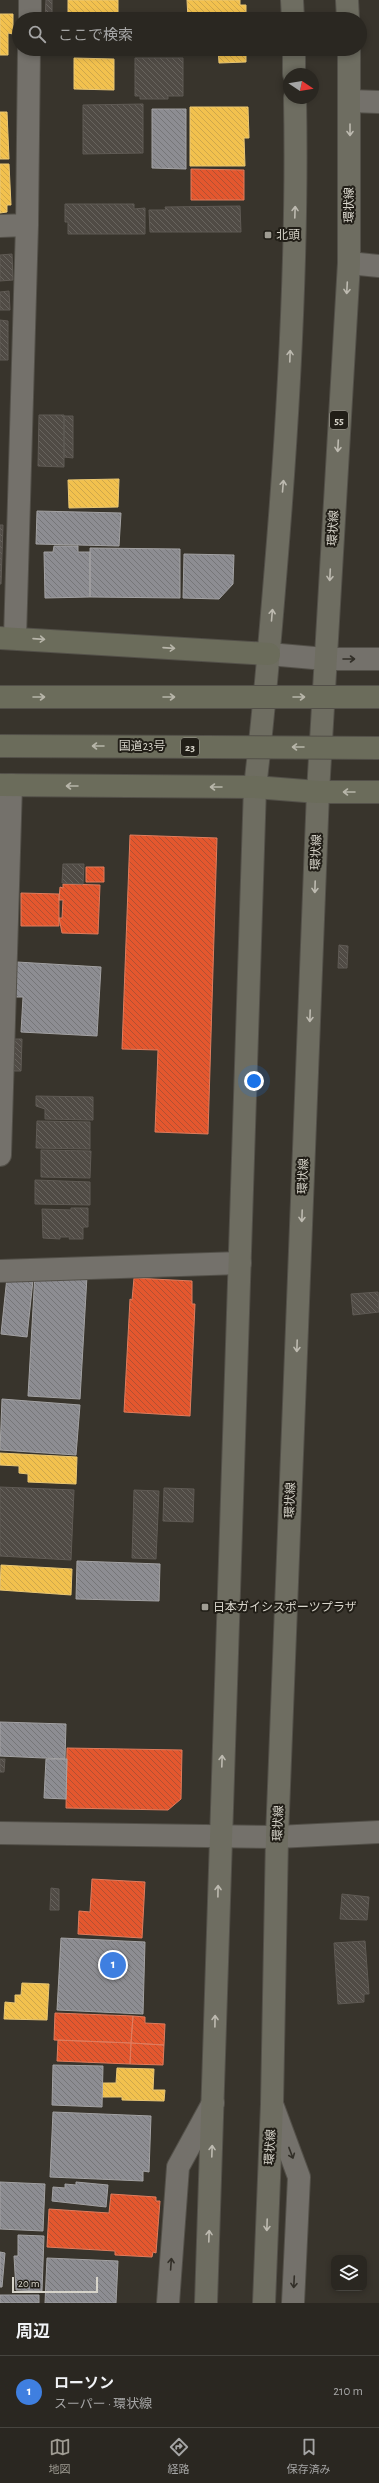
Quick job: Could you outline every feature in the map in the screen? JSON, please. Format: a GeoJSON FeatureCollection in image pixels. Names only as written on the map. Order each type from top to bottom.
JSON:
{"type":"FeatureCollection","features":[{"type":"Feature","properties":{"kind":"highway"},"geometry":{"type":"LineString","coordinates":[[8,638],[269,654]]}},
{"type":"Feature","properties":{"kind":"highway"},"geometry":{"type":"LineString","coordinates":[[0,697],[379,697]]}},
{"type":"Feature","properties":{"kind":"highway","name":"国道23号"},"geometry":{"type":"LineString","coordinates":[[0,746],[379,748]]}},
{"type":"Feature","properties":{"kind":"highway"},"geometry":{"type":"LineString","coordinates":[[6,785],[255,787],[318,792],[379,792]]}},
{"type":"Feature","properties":{"kind":"main road"},"geometry":{"type":"LineString","coordinates":[[292,0],[293,12]]}},
{"type":"Feature","properties":{"kind":"main road"},"geometry":{"type":"LineString","coordinates":[[347,0],[348,12]]}},
{"type":"Feature","properties":{"kind":"main road"},"geometry":{"type":"LineString","coordinates":[[294,56],[294,68]]}},
{"type":"Feature","properties":{"kind":"main road","name":"環状線"},"geometry":{"type":"LineString","coordinates":[[264,2303],[272,2104],[277,1837],[318,792],[349,263],[349,56]]}},
{"type":"Feature","properties":{"kind":"main road"},"geometry":{"type":"LineString","coordinates":[[206,2303],[255,787],[269,654],[288,424],[296,164],[295,104]]}},
{"type":"Feature","properties":{"kind":"street"},"geometry":{"type":"LineString","coordinates":[[30,0],[30,12]]}},
{"type":"Feature","properties":{"kind":"street"},"geometry":{"type":"LineString","coordinates":[[8,638],[9,503],[27,226],[29,56]]}},
{"type":"Feature","properties":{"kind":"street"},"geometry":{"type":"LineString","coordinates":[[350,101],[379,102]]}},
{"type":"Feature","properties":{"kind":"street"},"geometry":{"type":"LineString","coordinates":[[0,226],[27,226]]}},
{"type":"Feature","properties":{"kind":"street"},"geometry":{"type":"LineString","coordinates":[[349,263],[379,266]]}},
{"type":"Feature","properties":{"kind":"street"},"geometry":{"type":"LineString","coordinates":[[269,654],[325,659],[379,659]]}},
{"type":"Feature","properties":{"kind":"street"},"geometry":{"type":"LineString","coordinates":[[0,1156],[6,785]]}},
{"type":"Feature","properties":{"kind":"street"},"geometry":{"type":"LineString","coordinates":[[0,1271],[240,1263]]}},
{"type":"Feature","properties":{"kind":"street"},"geometry":{"type":"LineString","coordinates":[[0,1833],[220,1834],[277,1837],[379,1832]]}},
{"type":"Feature","properties":{"kind":"street"},"geometry":{"type":"LineString","coordinates":[[168,2303],[178,2167],[213,2103]]}},
{"type":"Feature","properties":{"kind":"street"},"geometry":{"type":"LineString","coordinates":[[272,2104],[300,2177],[293,2303]]}},
{"type":"Feature","properties":{"kind":"building: 住宅"},"geometry":{"type":"Polygon","coordinates":[[[68,0],[118,0],[118,12],[68,12],[68,0]]]}},
{"type":"Feature","properties":{"kind":"building: 住宅"},"geometry":{"type":"Polygon","coordinates":[[[187,0],[240,0],[240,5],[246,5],[246,12],[188,12],[187,0]]]}},
{"type":"Feature","properties":{"kind":"building: 住宅"},"geometry":{"type":"Polygon","coordinates":[[[0,14],[12,14],[12,34],[8,33],[8,55],[0,55],[0,14]]]}},
{"type":"Feature","properties":{"kind":"building: 住宅"},"geometry":{"type":"Polygon","coordinates":[[[218,56],[246,56],[246,62],[219,63],[218,56]]]}},
{"type":"Feature","properties":{"kind":"building: 住宅"},"geometry":{"type":"Polygon","coordinates":[[[74,58],[114,59],[114,90],[74,89],[74,58]]]}},
{"type":"Feature","properties":{"kind":"building: 住宅"},"geometry":{"type":"Polygon","coordinates":[[[190,107],[248,107],[249,138],[244,138],[245,166],[190,166],[190,107]]]}},
{"type":"Feature","properties":{"kind":"building: 住宅"},"geometry":{"type":"Polygon","coordinates":[[[0,112],[7,112],[9,159],[0,159],[0,112]]]}},
{"type":"Feature","properties":{"kind":"building: 住宅"},"geometry":{"type":"Polygon","coordinates":[[[0,164],[9,164],[11,205],[7,205],[7,212],[0,213],[0,164]]]}},
{"type":"Feature","properties":{"kind":"building: 住宅"},"geometry":{"type":"Polygon","coordinates":[[[119,479],[118,507],[69,508],[68,480],[119,479]]]}},
{"type":"Feature","properties":{"kind":"building: 住宅"},"geometry":{"type":"Polygon","coordinates":[[[0,1453],[77,1457],[76,1484],[28,1482],[28,1474],[19,1473],[19,1466],[0,1465],[0,1453]]]}},
{"type":"Feature","properties":{"kind":"building: 住宅"},"geometry":{"type":"Polygon","coordinates":[[[1,1565],[72,1569],[71,1595],[0,1590],[1,1565]]]}},
{"type":"Feature","properties":{"kind":"building: 住宅"},"geometry":{"type":"Polygon","coordinates":[[[22,1983],[49,1984],[47,2020],[4,2019],[5,2002],[15,2003],[15,1995],[21,1995],[22,1983]]]}},
{"type":"Feature","properties":{"kind":"building: 住宅"},"geometry":{"type":"Polygon","coordinates":[[[117,2068],[154,2069],[153,2090],[165,2090],[164,2101],[122,2100],[122,2097],[102,2097],[102,2083],[116,2083],[117,2068]]]}},
{"type":"Feature","properties":{"kind":"building: 商業"},"geometry":{"type":"Polygon","coordinates":[[[191,169],[244,170],[244,200],[191,200],[191,169]]]}},
{"type":"Feature","properties":{"kind":"building: 商業"},"geometry":{"type":"Polygon","coordinates":[[[130,835],[217,838],[208,1134],[155,1132],[158,1050],[122,1049],[130,835]]]}},
{"type":"Feature","properties":{"kind":"building: 商業"},"geometry":{"type":"Polygon","coordinates":[[[86,867],[104,867],[104,882],[86,882],[86,867]]]}},
{"type":"Feature","properties":{"kind":"building: 商業"},"geometry":{"type":"Polygon","coordinates":[[[63,884],[100,885],[98,934],[62,933],[59,918],[62,918],[63,900],[59,900],[60,887],[63,888],[63,884]]]}},
{"type":"Feature","properties":{"kind":"building: 商業"},"geometry":{"type":"Polygon","coordinates":[[[21,893],[59,894],[59,926],[21,926],[21,893]]]}},
{"type":"Feature","properties":{"kind":"building: 商業"},"geometry":{"type":"Polygon","coordinates":[[[134,1278],[192,1281],[192,1304],[195,1304],[190,1416],[124,1412],[130,1299],[132,1300],[134,1278]]]}},
{"type":"Feature","properties":{"kind":"building: 商業"},"geometry":{"type":"Polygon","coordinates":[[[67,1748],[182,1750],[181,1799],[168,1810],[66,1808],[67,1748]]]}},
{"type":"Feature","properties":{"kind":"building: 商業"},"geometry":{"type":"Polygon","coordinates":[[[92,1879],[145,1882],[142,1938],[78,1934],[79,1911],[90,1912],[92,1879]]]}},
{"type":"Feature","properties":{"kind":"building: 商業"},"geometry":{"type":"Polygon","coordinates":[[[55,2013],[133,2016],[131,2043],[54,2040],[55,2013]]]}},
{"type":"Feature","properties":{"kind":"building: 商業"},"geometry":{"type":"Polygon","coordinates":[[[133,2016],[145,2017],[145,2023],[165,2024],[164,2045],[131,2043],[133,2016]]]}},
{"type":"Feature","properties":{"kind":"building: 商業"},"geometry":{"type":"Polygon","coordinates":[[[58,2040],[131,2043],[130,2064],[57,2061],[58,2040]]]}},
{"type":"Feature","properties":{"kind":"building: 商業"},"geometry":{"type":"Polygon","coordinates":[[[131,2043],[164,2045],[163,2065],[130,2064],[131,2043]]]}},
{"type":"Feature","properties":{"kind":"building: 商業"},"geometry":{"type":"Polygon","coordinates":[[[111,2194],[156,2197],[156,2201],[160,2201],[156,2253],[153,2252],[152,2257],[115,2255],[115,2251],[47,2247],[49,2209],[109,2213],[111,2194]]]}},
{"type":"Feature","properties":{"kind":"building: 工業"},"geometry":{"type":"Polygon","coordinates":[[[152,109],[186,109],[186,169],[152,168],[152,109]]]}},
{"type":"Feature","properties":{"kind":"building: 工業"},"geometry":{"type":"Polygon","coordinates":[[[37,511],[121,513],[119,546],[36,544],[37,511]]]}},
{"type":"Feature","properties":{"kind":"building: 工業"},"geometry":{"type":"Polygon","coordinates":[[[54,546],[78,546],[78,552],[90,552],[90,597],[45,598],[44,552],[53,552],[54,546]]]}},
{"type":"Feature","properties":{"kind":"building: 工業"},"geometry":{"type":"Polygon","coordinates":[[[90,548],[180,549],[180,598],[90,597],[90,548]]]}},
{"type":"Feature","properties":{"kind":"building: 工業"},"geometry":{"type":"Polygon","coordinates":[[[184,554],[234,555],[233,584],[219,599],[183,598],[184,554]]]}},
{"type":"Feature","properties":{"kind":"building: 工業"},"geometry":{"type":"Polygon","coordinates":[[[17,962],[101,967],[97,1036],[21,1032],[23,997],[15,997],[17,962]]]}},
{"type":"Feature","properties":{"kind":"building: 工業"},"geometry":{"type":"Polygon","coordinates":[[[35,1273],[87,1276],[80,1399],[28,1396],[35,1273]]]}},
{"type":"Feature","properties":{"kind":"building: 工業"},"geometry":{"type":"Polygon","coordinates":[[[7,1277],[33,1280],[27,1337],[1,1334],[7,1277]]]}},
{"type":"Feature","properties":{"kind":"building: 工業"},"geometry":{"type":"Polygon","coordinates":[[[2,1399],[80,1405],[76,1455],[0,1450],[2,1399]]]}},
{"type":"Feature","properties":{"kind":"building: 工業"},"geometry":{"type":"Polygon","coordinates":[[[77,1561],[160,1564],[159,1601],[76,1599],[77,1561]]]}},
{"type":"Feature","properties":{"kind":"building: 工業"},"geometry":{"type":"Polygon","coordinates":[[[0,1722],[66,1724],[65,1759],[0,1756],[0,1722]]]}},
{"type":"Feature","properties":{"kind":"building: 工業"},"geometry":{"type":"Polygon","coordinates":[[[46,1759],[67,1759],[66,1799],[44,1798],[46,1759]]]}},
{"type":"Feature","properties":{"kind":"building: 工業"},"geometry":{"type":"Polygon","coordinates":[[[61,1938],[145,1942],[143,2014],[57,2010],[61,1938]]]}},
{"type":"Feature","properties":{"kind":"building: 工業"},"geometry":{"type":"Polygon","coordinates":[[[53,2065],[103,2066],[102,2107],[52,2105],[53,2065]]]}},
{"type":"Feature","properties":{"kind":"building: 工業"},"geometry":{"type":"Polygon","coordinates":[[[53,2112],[151,2116],[149,2172],[143,2171],[143,2181],[50,2177],[53,2112]]]}},
{"type":"Feature","properties":{"kind":"building: 工業"},"geometry":{"type":"Polygon","coordinates":[[[0,2182],[45,2184],[43,2231],[0,2229],[0,2182]]]}},
{"type":"Feature","properties":{"kind":"building: 工業"},"geometry":{"type":"Polygon","coordinates":[[[76,2182],[108,2185],[106,2207],[52,2201],[53,2187],[65,2188],[65,2184],[76,2185],[76,2182]]]}},
{"type":"Feature","properties":{"kind":"building: 工業"},"geometry":{"type":"Polygon","coordinates":[[[18,2235],[44,2236],[42,2291],[16,2290],[14,2256],[18,2256],[18,2235]]]}},
{"type":"Feature","properties":{"kind":"building: 工業"},"geometry":{"type":"Polygon","coordinates":[[[0,2252],[5,2253],[2,2287],[0,2287],[0,2252]]]}},
{"type":"Feature","properties":{"kind":"building: 工業"},"geometry":{"type":"Polygon","coordinates":[[[47,2258],[118,2261],[116,2303],[45,2303],[47,2258]]]}},
{"type":"Feature","properties":{"kind":"building: 工業"},"geometry":{"type":"Polygon","coordinates":[[[0,2295],[39,2295],[39,2303],[0,2303],[0,2295]]]}},
{"type":"Feature","properties":{"kind":"building: その他"},"geometry":{"type":"Polygon","coordinates":[[[46,0],[52,0],[52,12],[45,12],[46,0]]]}},
{"type":"Feature","properties":{"kind":"building: その他"},"geometry":{"type":"Polygon","coordinates":[[[135,58],[183,58],[183,96],[168,96],[168,99],[140,99],[140,96],[135,96],[135,58]]]}},
{"type":"Feature","properties":{"kind":"building: その他"},"geometry":{"type":"Polygon","coordinates":[[[143,104],[143,153],[83,154],[83,105],[143,104]]]}},
{"type":"Feature","properties":{"kind":"building: その他"},"geometry":{"type":"Polygon","coordinates":[[[65,204],[134,204],[134,209],[145,208],[145,234],[68,234],[68,222],[65,222],[65,204]]]}},
{"type":"Feature","properties":{"kind":"building: その他"},"geometry":{"type":"Polygon","coordinates":[[[240,206],[241,232],[150,232],[149,210],[166,210],[165,207],[240,206]]]}},
{"type":"Feature","properties":{"kind":"building: その他"},"geometry":{"type":"Polygon","coordinates":[[[12,254],[13,280],[0,281],[0,255],[12,254]]]}},
{"type":"Feature","properties":{"kind":"building: その他"},"geometry":{"type":"Polygon","coordinates":[[[9,291],[10,310],[0,310],[0,292],[9,291]]]}},
{"type":"Feature","properties":{"kind":"building: その他"},"geometry":{"type":"Polygon","coordinates":[[[0,320],[8,321],[8,360],[0,360],[0,320]]]}},
{"type":"Feature","properties":{"kind":"building: その他"},"geometry":{"type":"Polygon","coordinates":[[[39,415],[64,415],[64,467],[38,466],[39,415]]]}},
{"type":"Feature","properties":{"kind":"building: その他"},"geometry":{"type":"Polygon","coordinates":[[[64,416],[73,416],[73,458],[64,457],[64,416]]]}},
{"type":"Feature","properties":{"kind":"building: その他"},"geometry":{"type":"Polygon","coordinates":[[[0,525],[3,525],[1,584],[0,584],[0,525]]]}},
{"type":"Feature","properties":{"kind":"building: その他"},"geometry":{"type":"Polygon","coordinates":[[[63,864],[84,864],[83,884],[62,883],[63,864]]]}},
{"type":"Feature","properties":{"kind":"building: その他"},"geometry":{"type":"Polygon","coordinates":[[[339,945],[348,946],[347,968],[338,968],[339,945]]]}},
{"type":"Feature","properties":{"kind":"building: その他"},"geometry":{"type":"Polygon","coordinates":[[[14,1039],[22,1039],[21,1071],[13,1071],[14,1039]]]}},
{"type":"Feature","properties":{"kind":"building: その他"},"geometry":{"type":"Polygon","coordinates":[[[36,1096],[93,1097],[93,1120],[45,1119],[45,1109],[36,1106],[36,1096]]]}},
{"type":"Feature","properties":{"kind":"building: その他"},"geometry":{"type":"Polygon","coordinates":[[[37,1121],[90,1122],[90,1149],[36,1148],[37,1121]]]}},
{"type":"Feature","properties":{"kind":"building: その他"},"geometry":{"type":"Polygon","coordinates":[[[41,1150],[91,1151],[90,1178],[41,1177],[41,1150]]]}},
{"type":"Feature","properties":{"kind":"building: その他"},"geometry":{"type":"Polygon","coordinates":[[[35,1180],[90,1182],[90,1205],[35,1204],[35,1180]]]}},
{"type":"Feature","properties":{"kind":"building: その他"},"geometry":{"type":"Polygon","coordinates":[[[71,1208],[88,1208],[88,1227],[83,1227],[83,1239],[69,1239],[70,1237],[60,1237],[60,1239],[43,1238],[42,1209],[71,1210],[71,1208]]]}},
{"type":"Feature","properties":{"kind":"building: その他"},"geometry":{"type":"Polygon","coordinates":[[[378,1292],[379,1312],[353,1315],[351,1294],[378,1292]]]}},
{"type":"Feature","properties":{"kind":"building: その他"},"geometry":{"type":"Polygon","coordinates":[[[0,1487],[74,1490],[71,1560],[0,1556],[0,1487]]]}},
{"type":"Feature","properties":{"kind":"building: その他"},"geometry":{"type":"Polygon","coordinates":[[[164,1488],[194,1489],[193,1522],[163,1521],[164,1488]]]}},
{"type":"Feature","properties":{"kind":"building: その他"},"geometry":{"type":"Polygon","coordinates":[[[134,1490],[159,1491],[156,1559],[132,1558],[134,1490]]]}},
{"type":"Feature","properties":{"kind":"building: その他"},"geometry":{"type":"Polygon","coordinates":[[[0,1759],[5,1759],[4,1772],[0,1772],[0,1759]]]}},
{"type":"Feature","properties":{"kind":"building: その他"},"geometry":{"type":"Polygon","coordinates":[[[51,1888],[59,1889],[59,1910],[50,1910],[51,1888]]]}},
{"type":"Feature","properties":{"kind":"building: その他"},"geometry":{"type":"Polygon","coordinates":[[[342,1894],[369,1897],[367,1920],[340,1919],[342,1894]]]}},
{"type":"Feature","properties":{"kind":"building: その他"},"geometry":{"type":"Polygon","coordinates":[[[365,1941],[369,1994],[364,1994],[364,2002],[338,2004],[334,1943],[365,1941]]]}},
{"type":"Feature","properties":{"kind":"place","name":"北頭"},"geometry":{"type":"Point","coordinates":[268,235]}},
{"type":"Feature","properties":{"kind":"place","name":"日本ガイシスポーツプラザ"},"geometry":{"type":"Point","coordinates":[205,1607]}},
{"type":"Feature","properties":{"kind":"place","name":"ローソン"},"geometry":{"type":"Point","coordinates":[113,1965]}}]}
